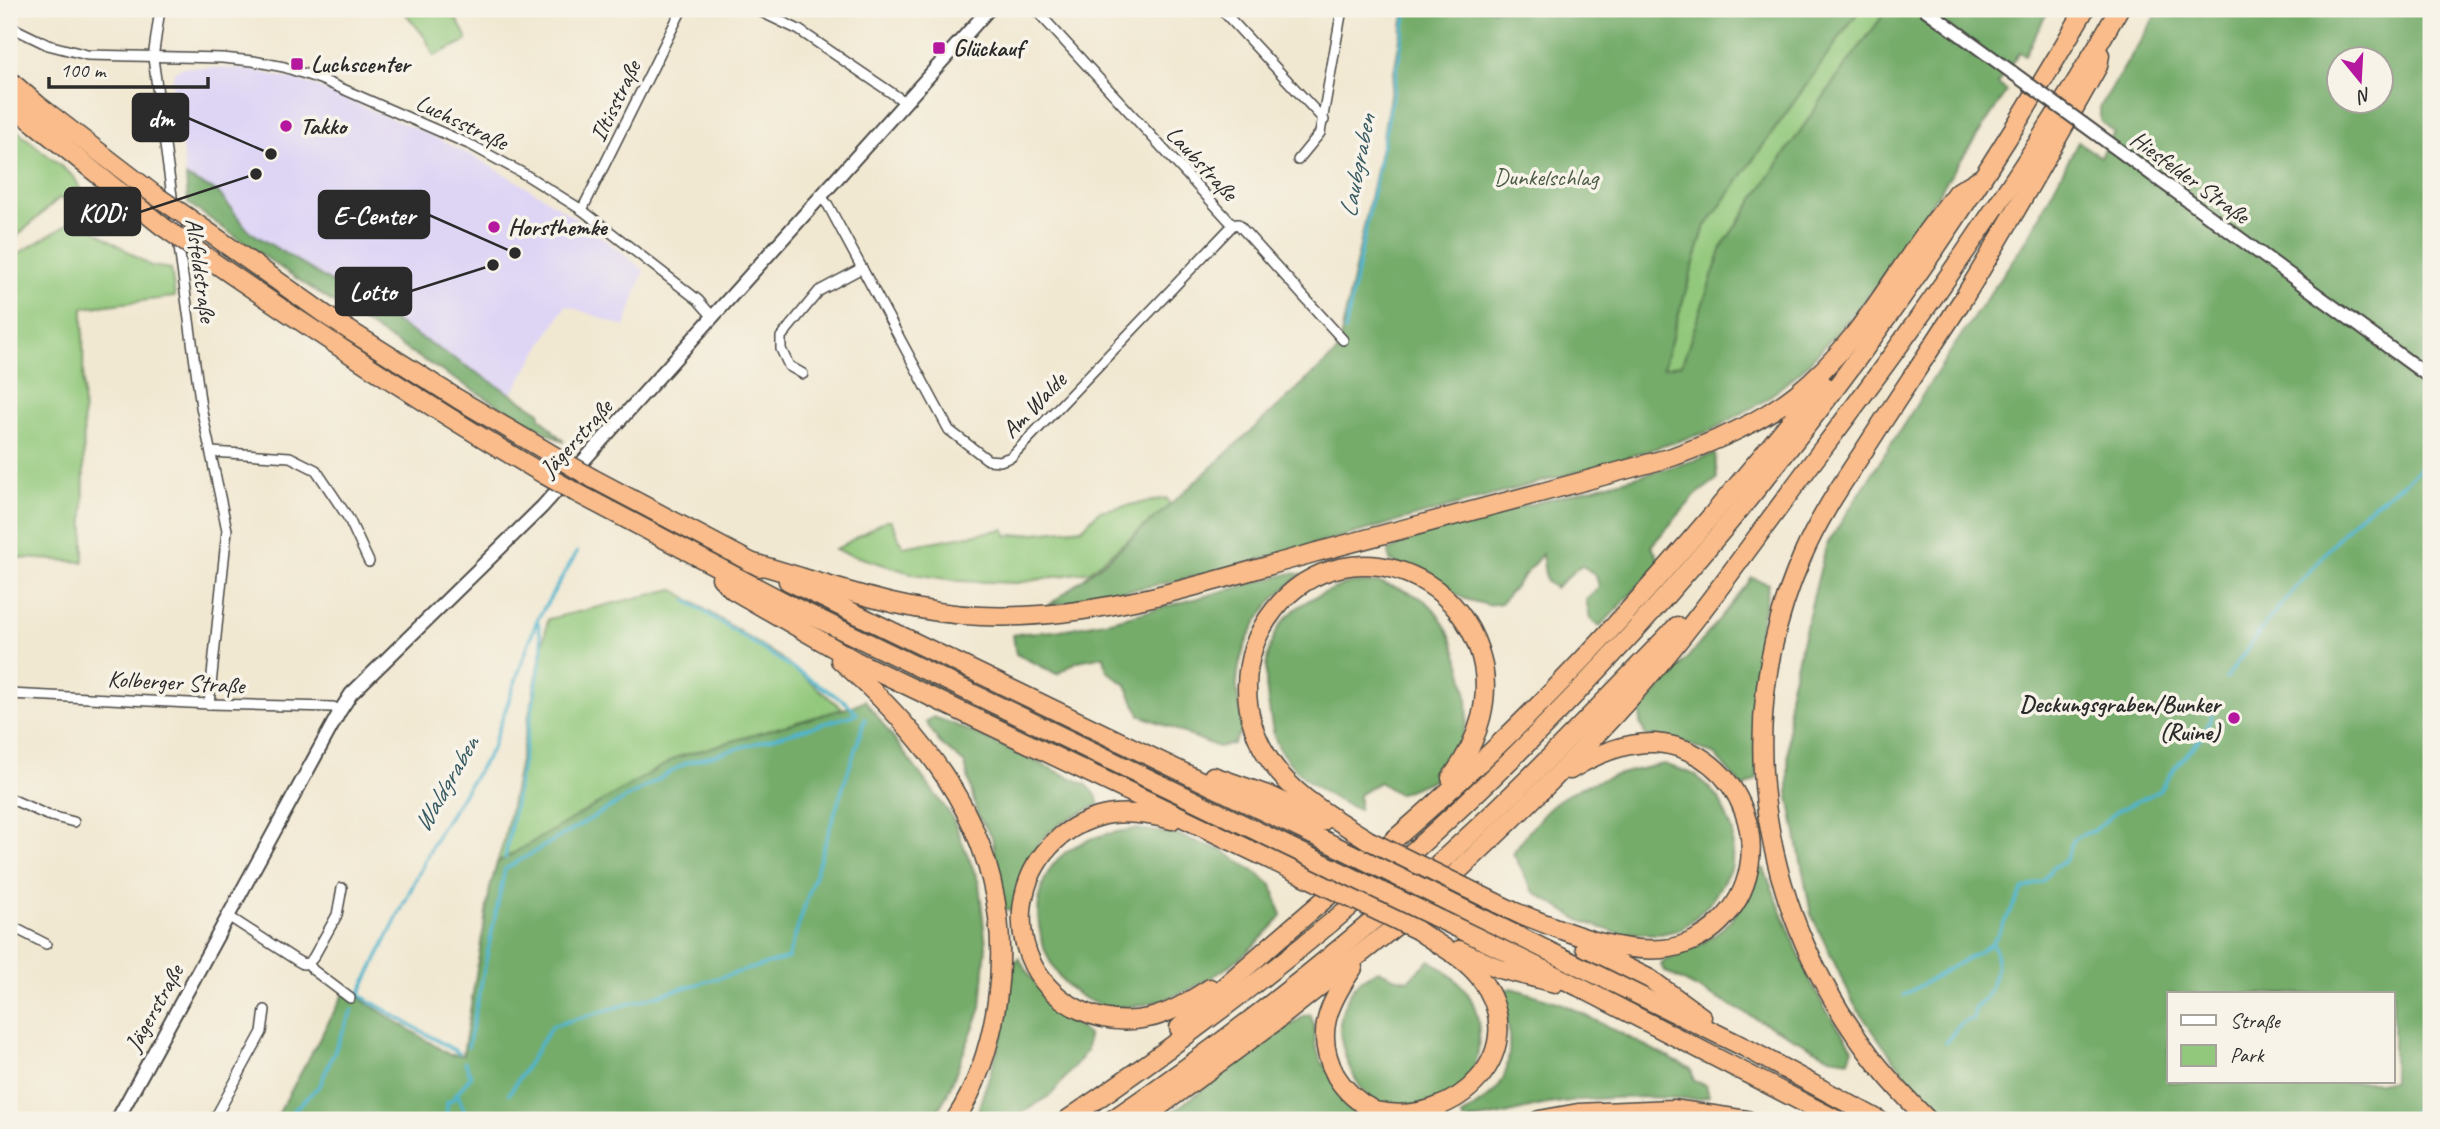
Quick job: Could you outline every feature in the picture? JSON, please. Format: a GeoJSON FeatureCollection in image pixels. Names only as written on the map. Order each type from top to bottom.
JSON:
{"type":"FeatureCollection","features":[{"type":"Feature","properties":{"kind":"highway"},"geometry":{"type":"LineString","coordinates":[[1066,1120],[1249,988],[1404,860],[1570,699],[1684,577],[1763,482],[1889,316],[1985,175],[2085,9]]}},
{"type":"Feature","properties":{"kind":"highway"},"geometry":{"type":"LineString","coordinates":[[1141,1120],[1276,1021],[1423,904],[1546,785],[1639,688],[1688,629],[1885,367],[1961,257],[2119,9]]}},
{"type":"Feature","properties":{"kind":"highway"},"geometry":{"type":"LineString","coordinates":[[1928,1120],[1877,1064],[1852,1030],[1822,981],[1783,888],[1764,803],[1761,762],[1762,727],[1774,634],[1787,592],[1817,525],[1963,299],[2098,66],[2102,38]]}},
{"type":"Feature","properties":{"kind":"highway"},"geometry":{"type":"LineString","coordinates":[[9,80],[155,195],[351,331],[436,386],[592,478],[749,562],[1744,1047],[1880,1120]]}},
{"type":"Feature","properties":{"kind":"highway"},"geometry":{"type":"LineString","coordinates":[[9,103],[162,226],[315,333],[447,417],[575,492],[707,563],[1579,987],[1837,1120]]}},
{"type":"Feature","properties":{"kind":"highway"},"geometry":{"type":"LineString","coordinates":[[749,562],[865,597],[934,612],[1002,617],[1067,613],[1124,603],[1210,582],[1672,457],[1726,436],[1795,396],[1853,336],[1956,193],[1985,175]]}},
{"type":"Feature","properties":{"kind":"highway"},"geometry":{"type":"LineString","coordinates":[[1116,1086],[1243,969],[1422,814],[1539,705],[1644,594],[1833,370],[1880,309],[1932,233],[1943,211]]}},
{"type":"Feature","properties":{"kind":"highway"},"geometry":{"type":"LineString","coordinates":[[1112,1120],[1307,973],[1406,892],[1614,691],[1698,604],[1766,523]]}},
{"type":"Feature","properties":{"kind":"highway"},"geometry":{"type":"LineString","coordinates":[[707,563],[733,590],[819,641],[1207,830],[1500,969],[1532,979],[1579,987]]}},
{"type":"Feature","properties":{"kind":"highway"},"geometry":{"type":"LineString","coordinates":[[1368,841],[1326,813],[1289,783],[1263,748],[1255,733],[1248,708],[1247,673],[1259,633],[1282,601],[1312,579],[1350,567],[1374,567],[1405,573],[1443,595],[1458,611],[1476,642],[1484,671],[1485,690],[1479,727],[1462,763],[1422,814]]}},
{"type":"Feature","properties":{"kind":"highway"},"geometry":{"type":"LineString","coordinates":[[819,641],[888,703],[927,748],[962,804],[986,861],[999,927],[998,993],[992,1030],[979,1071],[955,1120]]}},
{"type":"Feature","properties":{"kind":"highway"},"geometry":{"type":"LineString","coordinates":[[1515,912],[1596,943],[1635,949],[1666,948],[1687,943],[1717,925],[1739,897],[1749,872],[1751,837],[1742,803],[1728,780],[1718,770],[1683,749],[1653,743],[1615,748],[1588,760],[1546,785]]}},
{"type":"Feature","properties":{"kind":"highway"},"geometry":{"type":"LineString","coordinates":[[1159,761],[1273,797],[1466,888],[1650,979],[1744,1047]]}},
{"type":"Feature","properties":{"kind":"highway"},"geometry":{"type":"LineString","coordinates":[[1207,830],[1167,819],[1127,813],[1099,817],[1070,829],[1042,854],[1026,884],[1021,917],[1024,943],[1035,968],[1052,991],[1073,1007],[1110,1020],[1136,1020],[1162,1014],[1243,969]]}},
{"type":"Feature","properties":{"kind":"highway"},"geometry":{"type":"LineString","coordinates":[[1363,953],[1338,990],[1327,1014],[1325,1041],[1333,1070],[1355,1098],[1381,1114],[1419,1119],[1445,1113],[1470,1098],[1488,1075],[1497,1050],[1499,1024],[1492,999],[1474,971],[1417,930]]}},
{"type":"Feature","properties":{"kind":"highway"},"geometry":{"type":"LineString","coordinates":[[1539,1120],[1591,1112],[1673,1109],[1747,1120]]}},
{"type":"Feature","properties":{"kind":"street","name":"Alsfeldstraße"},"geometry":{"type":"LineString","coordinates":[[160,9],[153,58],[191,338],[227,540],[209,704]]}},
{"type":"Feature","properties":{"kind":"street","name":"Iltisstraße"},"geometry":{"type":"LineString","coordinates":[[582,210],[682,9]]}},
{"type":"Feature","properties":{"kind":"street"},"geometry":{"type":"LineString","coordinates":[[755,9],[799,30],[905,102]]}},
{"type":"Feature","properties":{"kind":"street","name":"Jägerstraße"},"geometry":{"type":"LineString","coordinates":[[117,1120],[351,694],[542,507],[989,9]]}},
{"type":"Feature","properties":{"kind":"street","name":"Laubstraße"},"geometry":{"type":"LineString","coordinates":[[1035,9],[1233,225],[1238,225],[1343,340]]}},
{"type":"Feature","properties":{"kind":"street"},"geometry":{"type":"LineString","coordinates":[[1221,9],[1324,120]]}},
{"type":"Feature","properties":{"kind":"street"},"geometry":{"type":"LineString","coordinates":[[1298,160],[1320,133],[1324,120],[1342,9]]}},
{"type":"Feature","properties":{"kind":"street","name":"Hiesfelder Straße"},"geometry":{"type":"LineString","coordinates":[[1925,9],[2431,378]]}},
{"type":"Feature","properties":{"kind":"street","name":"Luchsstraße"},"geometry":{"type":"LineString","coordinates":[[9,26],[48,45],[105,57],[222,58],[253,61],[296,70],[361,96],[472,146],[582,210],[698,300],[713,317]]}},
{"type":"Feature","properties":{"kind":"street","name":"Am Walde"},"geometry":{"type":"LineString","coordinates":[[821,197],[828,205],[948,430],[988,460],[1000,461],[1011,457],[1233,225]]}},
{"type":"Feature","properties":{"kind":"street"},"geometry":{"type":"LineString","coordinates":[[803,374],[789,366],[780,349],[781,337],[820,291],[862,268]]}},
{"type":"Feature","properties":{"kind":"street"},"geometry":{"type":"LineString","coordinates":[[211,452],[290,457],[316,470],[349,519],[369,562]]}},
{"type":"Feature","properties":{"kind":"street","name":"Kolberger Straße"},"geometry":{"type":"LineString","coordinates":[[9,694],[333,708],[340,711]]}},
{"type":"Feature","properties":{"kind":"street"},"geometry":{"type":"LineString","coordinates":[[9,798],[47,816],[74,822]]}},
{"type":"Feature","properties":{"kind":"street"},"geometry":{"type":"LineString","coordinates":[[228,916],[303,964],[313,958],[337,915],[342,888]]}},
{"type":"Feature","properties":{"kind":"street"},"geometry":{"type":"LineString","coordinates":[[9,925],[46,944]]}},
{"type":"Feature","properties":{"kind":"street"},"geometry":{"type":"LineString","coordinates":[[307,963],[350,998]]}},
{"type":"Feature","properties":{"kind":"street"},"geometry":{"type":"LineString","coordinates":[[214,1120],[262,1032],[265,1010]]}},
{"type":"Feature","properties":{"kind":"shaded area"},"geometry":{"type":"Polygon","coordinates":[[[183,67],[247,69],[305,82],[428,134],[475,157],[542,196],[644,270],[625,327],[566,305],[511,395],[249,231],[218,192],[186,177],[172,81],[174,72],[183,67]]]}},
{"type":"Feature","properties":{"kind":"green space"},"geometry":{"type":"Polygon","coordinates":[[[402,9],[452,11],[467,38],[466,41],[434,56],[425,37],[402,9]]]}},
{"type":"Feature","properties":{"kind":"green space","name":"Dunkelschlag"},"geometry":{"type":"Polygon","coordinates":[[[1405,9],[1860,9],[1704,229],[1663,368],[1682,364],[1723,245],[1835,80],[1888,9],[2049,9],[2025,55],[2019,52],[1998,84],[2007,91],[1880,281],[1802,370],[1764,401],[1710,431],[1599,466],[1247,563],[1176,581],[1048,606],[1170,505],[1344,346],[1340,340],[1382,142],[1405,9]]]}},
{"type":"Feature","properties":{"kind":"green space"},"geometry":{"type":"Polygon","coordinates":[[[1860,9],[1888,9],[1835,80],[1723,245],[1682,365],[1663,368],[1704,229],[1860,9]]]}},
{"type":"Feature","properties":{"kind":"green space"},"geometry":{"type":"Polygon","coordinates":[[[2160,9],[2431,9],[2431,1120],[1951,1120],[1912,1082],[1854,1004],[1811,914],[1788,792],[1789,695],[1826,546],[1950,352],[2029,236],[2078,142],[2101,157],[2114,132],[2100,121],[2100,107],[2160,9]]]}},
{"type":"Feature","properties":{"kind":"green space"},"geometry":{"type":"Polygon","coordinates":[[[9,124],[74,177],[82,192],[75,204],[59,198],[13,240],[16,244],[9,250],[9,124]]]}},
{"type":"Feature","properties":{"kind":"green space"},"geometry":{"type":"Polygon","coordinates":[[[186,177],[218,192],[249,231],[540,412],[540,417],[564,442],[419,358],[188,203],[186,177]]]}},
{"type":"Feature","properties":{"kind":"green space"},"geometry":{"type":"Polygon","coordinates":[[[77,219],[151,266],[171,269],[175,297],[83,308],[84,562],[9,557],[9,259],[77,219]]]}},
{"type":"Feature","properties":{"kind":"green space"},"geometry":{"type":"Polygon","coordinates":[[[1715,454],[1717,479],[1696,495],[1651,546],[1661,562],[1600,627],[1590,619],[1586,599],[1599,587],[1596,575],[1581,565],[1555,588],[1546,581],[1542,554],[1501,603],[1488,605],[1465,599],[1419,571],[1390,561],[1389,551],[1434,532],[1715,454]]]}},
{"type":"Feature","properties":{"kind":"green space"},"geometry":{"type":"Polygon","coordinates":[[[1166,498],[1170,505],[1090,571],[1017,583],[960,581],[914,574],[835,550],[886,520],[891,520],[903,547],[1004,529],[1007,536],[1083,528],[1099,511],[1166,498]]]}},
{"type":"Feature","properties":{"kind":"green space"},"geometry":{"type":"Polygon","coordinates":[[[1292,573],[1302,575],[1266,608],[1243,652],[1237,689],[1244,727],[1233,744],[1218,747],[1140,715],[1126,685],[1107,671],[1104,656],[1078,661],[1057,674],[1016,654],[1013,635],[1055,631],[1115,620],[1292,573]]]}},
{"type":"Feature","properties":{"kind":"green space"},"geometry":{"type":"Polygon","coordinates":[[[1752,578],[1769,584],[1758,639],[1754,714],[1757,779],[1743,788],[1715,755],[1691,745],[1646,736],[1640,723],[1641,710],[1697,647],[1752,578]]]}},
{"type":"Feature","properties":{"kind":"green space"},"geometry":{"type":"Polygon","coordinates":[[[1381,583],[1419,597],[1439,615],[1460,664],[1467,715],[1460,740],[1441,777],[1398,794],[1379,782],[1359,795],[1359,810],[1316,787],[1298,772],[1282,753],[1271,721],[1266,666],[1274,636],[1293,611],[1307,601],[1342,585],[1381,583]]]}},
{"type":"Feature","properties":{"kind":"green space"},"geometry":{"type":"Polygon","coordinates":[[[673,589],[781,658],[843,709],[678,757],[497,863],[504,841],[548,619],[673,589]]]}},
{"type":"Feature","properties":{"kind":"green space"},"geometry":{"type":"Polygon","coordinates":[[[865,700],[952,817],[979,883],[986,945],[981,1008],[947,1095],[932,1120],[275,1120],[346,990],[450,1055],[463,1055],[490,888],[497,863],[678,757],[853,706],[865,700]]]}},
{"type":"Feature","properties":{"kind":"green space"},"geometry":{"type":"Polygon","coordinates":[[[933,717],[1087,785],[1096,795],[1099,805],[1062,823],[1039,843],[1025,871],[1014,910],[1004,909],[992,837],[977,814],[965,764],[939,742],[926,722],[933,717]]]}},
{"type":"Feature","properties":{"kind":"green space"},"geometry":{"type":"Polygon","coordinates":[[[1664,764],[1696,775],[1719,798],[1733,832],[1732,866],[1713,899],[1699,914],[1681,929],[1661,934],[1617,933],[1579,920],[1533,891],[1513,853],[1551,807],[1588,784],[1664,764]]]}},
{"type":"Feature","properties":{"kind":"green space"},"geometry":{"type":"Polygon","coordinates":[[[1136,829],[1174,834],[1221,850],[1272,885],[1282,916],[1239,958],[1189,990],[1151,1003],[1109,1007],[1084,998],[1068,986],[1054,969],[1039,928],[1038,907],[1042,886],[1051,867],[1066,852],[1100,836],[1136,829]]]}},
{"type":"Feature","properties":{"kind":"green space"},"geometry":{"type":"Polygon","coordinates":[[[1759,868],[1764,869],[1809,978],[1824,1007],[1853,1048],[1849,1060],[1830,1057],[1664,971],[1661,965],[1665,960],[1699,946],[1724,927],[1743,902],[1759,868]]]}},
{"type":"Feature","properties":{"kind":"green space"},"geometry":{"type":"Polygon","coordinates":[[[1019,958],[1049,1000],[1088,1035],[1087,1050],[1052,1094],[1011,1120],[987,1120],[978,1112],[1006,1018],[1013,964],[1019,958]]]}},
{"type":"Feature","properties":{"kind":"green space"},"geometry":{"type":"Polygon","coordinates":[[[1430,960],[1459,983],[1474,1005],[1479,1037],[1474,1066],[1460,1087],[1438,1100],[1404,1106],[1381,1104],[1361,1088],[1348,1064],[1340,1031],[1343,1008],[1350,993],[1367,976],[1379,970],[1408,980],[1430,960]]]}},
{"type":"Feature","properties":{"kind":"green space"},"geometry":{"type":"Polygon","coordinates":[[[1512,988],[1563,1004],[1691,1069],[1694,1081],[1706,1085],[1709,1096],[1699,1099],[1586,1099],[1463,1120],[1462,1116],[1497,1089],[1505,1074],[1509,1051],[1508,1025],[1498,992],[1512,988]]]}},
{"type":"Feature","properties":{"kind":"green space"},"geometry":{"type":"Polygon","coordinates":[[[1310,1014],[1321,1061],[1355,1107],[1380,1120],[1161,1120],[1304,1016],[1310,1014]]]}},
{"type":"Feature","properties":{"kind":"waterway","name":"Laubgraben"},"geometry":{"type":"LineString","coordinates":[[1345,331],[1393,93],[1407,9]]}},
{"type":"Feature","properties":{"kind":"waterway"},"geometry":{"type":"LineString","coordinates":[[2226,678],[2269,619],[2352,522],[2416,472],[2431,449]]}},
{"type":"Feature","properties":{"kind":"waterway","name":"Waldgraben"},"geometry":{"type":"LineString","coordinates":[[459,1053],[359,995],[440,830],[491,751],[537,620],[577,552]]}},
{"type":"Feature","properties":{"kind":"waterway"},"geometry":{"type":"LineString","coordinates":[[468,1047],[505,869],[686,763],[857,714],[847,703],[686,600]]}},
{"type":"Feature","properties":{"kind":"waterway"},"geometry":{"type":"LineString","coordinates":[[505,858],[543,648],[538,623]]}},
{"type":"Feature","properties":{"kind":"waterway"},"geometry":{"type":"LineString","coordinates":[[1904,995],[1992,944],[2023,889],[2043,881],[2052,868],[2065,861],[2073,841],[2081,835],[2094,831],[2117,811],[2159,791],[2204,734],[2212,715]]}},
{"type":"Feature","properties":{"kind":"waterway"},"geometry":{"type":"LineString","coordinates":[[509,1094],[552,1026],[788,958],[865,719]]}},
{"type":"Feature","properties":{"kind":"waterway"},"geometry":{"type":"LineString","coordinates":[[1946,1042],[1960,1025],[1973,1019],[1975,1008],[1991,987],[1997,960],[1992,944]]}},
{"type":"Feature","properties":{"kind":"waterway","name":"Waldgraben"},"geometry":{"type":"LineString","coordinates":[[288,1120],[293,1111],[320,1085],[352,1010]]}},
{"type":"Feature","properties":{"kind":"waterway"},"geometry":{"type":"LineString","coordinates":[[441,1120],[447,1112],[447,1102],[451,1101],[471,1076],[465,1062]]}},
{"type":"Feature","properties":{"kind":"waterway"},"geometry":{"type":"LineString","coordinates":[[457,1093],[468,1120]]}},
{"type":"Feature","properties":{"kind":"waterway"},"geometry":{"type":"LineString","coordinates":[[2404,1120],[2418,1109],[2427,1120]]}},
{"type":"Feature","properties":{"kind":"place","name":"Glückauf"},"geometry":{"type":"Point","coordinates":[939,48]}},
{"type":"Feature","properties":{"kind":"place","name":"Luchscenter"},"geometry":{"type":"Point","coordinates":[297,64]}},
{"type":"Feature","properties":{"kind":"place","name":"Takko"},"geometry":{"type":"Point","coordinates":[286,126]}},
{"type":"Feature","properties":{"kind":"place","name":"dm"},"geometry":{"type":"Point","coordinates":[271,154]}},
{"type":"Feature","properties":{"kind":"place","name":"KODi"},"geometry":{"type":"Point","coordinates":[256,174]}},
{"type":"Feature","properties":{"kind":"place","name":"Horsthemke"},"geometry":{"type":"Point","coordinates":[494,227]}},
{"type":"Feature","properties":{"kind":"place","name":"E-Center"},"geometry":{"type":"Point","coordinates":[515,253]}},
{"type":"Feature","properties":{"kind":"place","name":"Lotto"},"geometry":{"type":"Point","coordinates":[493,265]}},
{"type":"Feature","properties":{"kind":"place","name":"Deckungsgraben/Bunker (Ruine)"},"geometry":{"type":"Point","coordinates":[2234,718]}}]}
